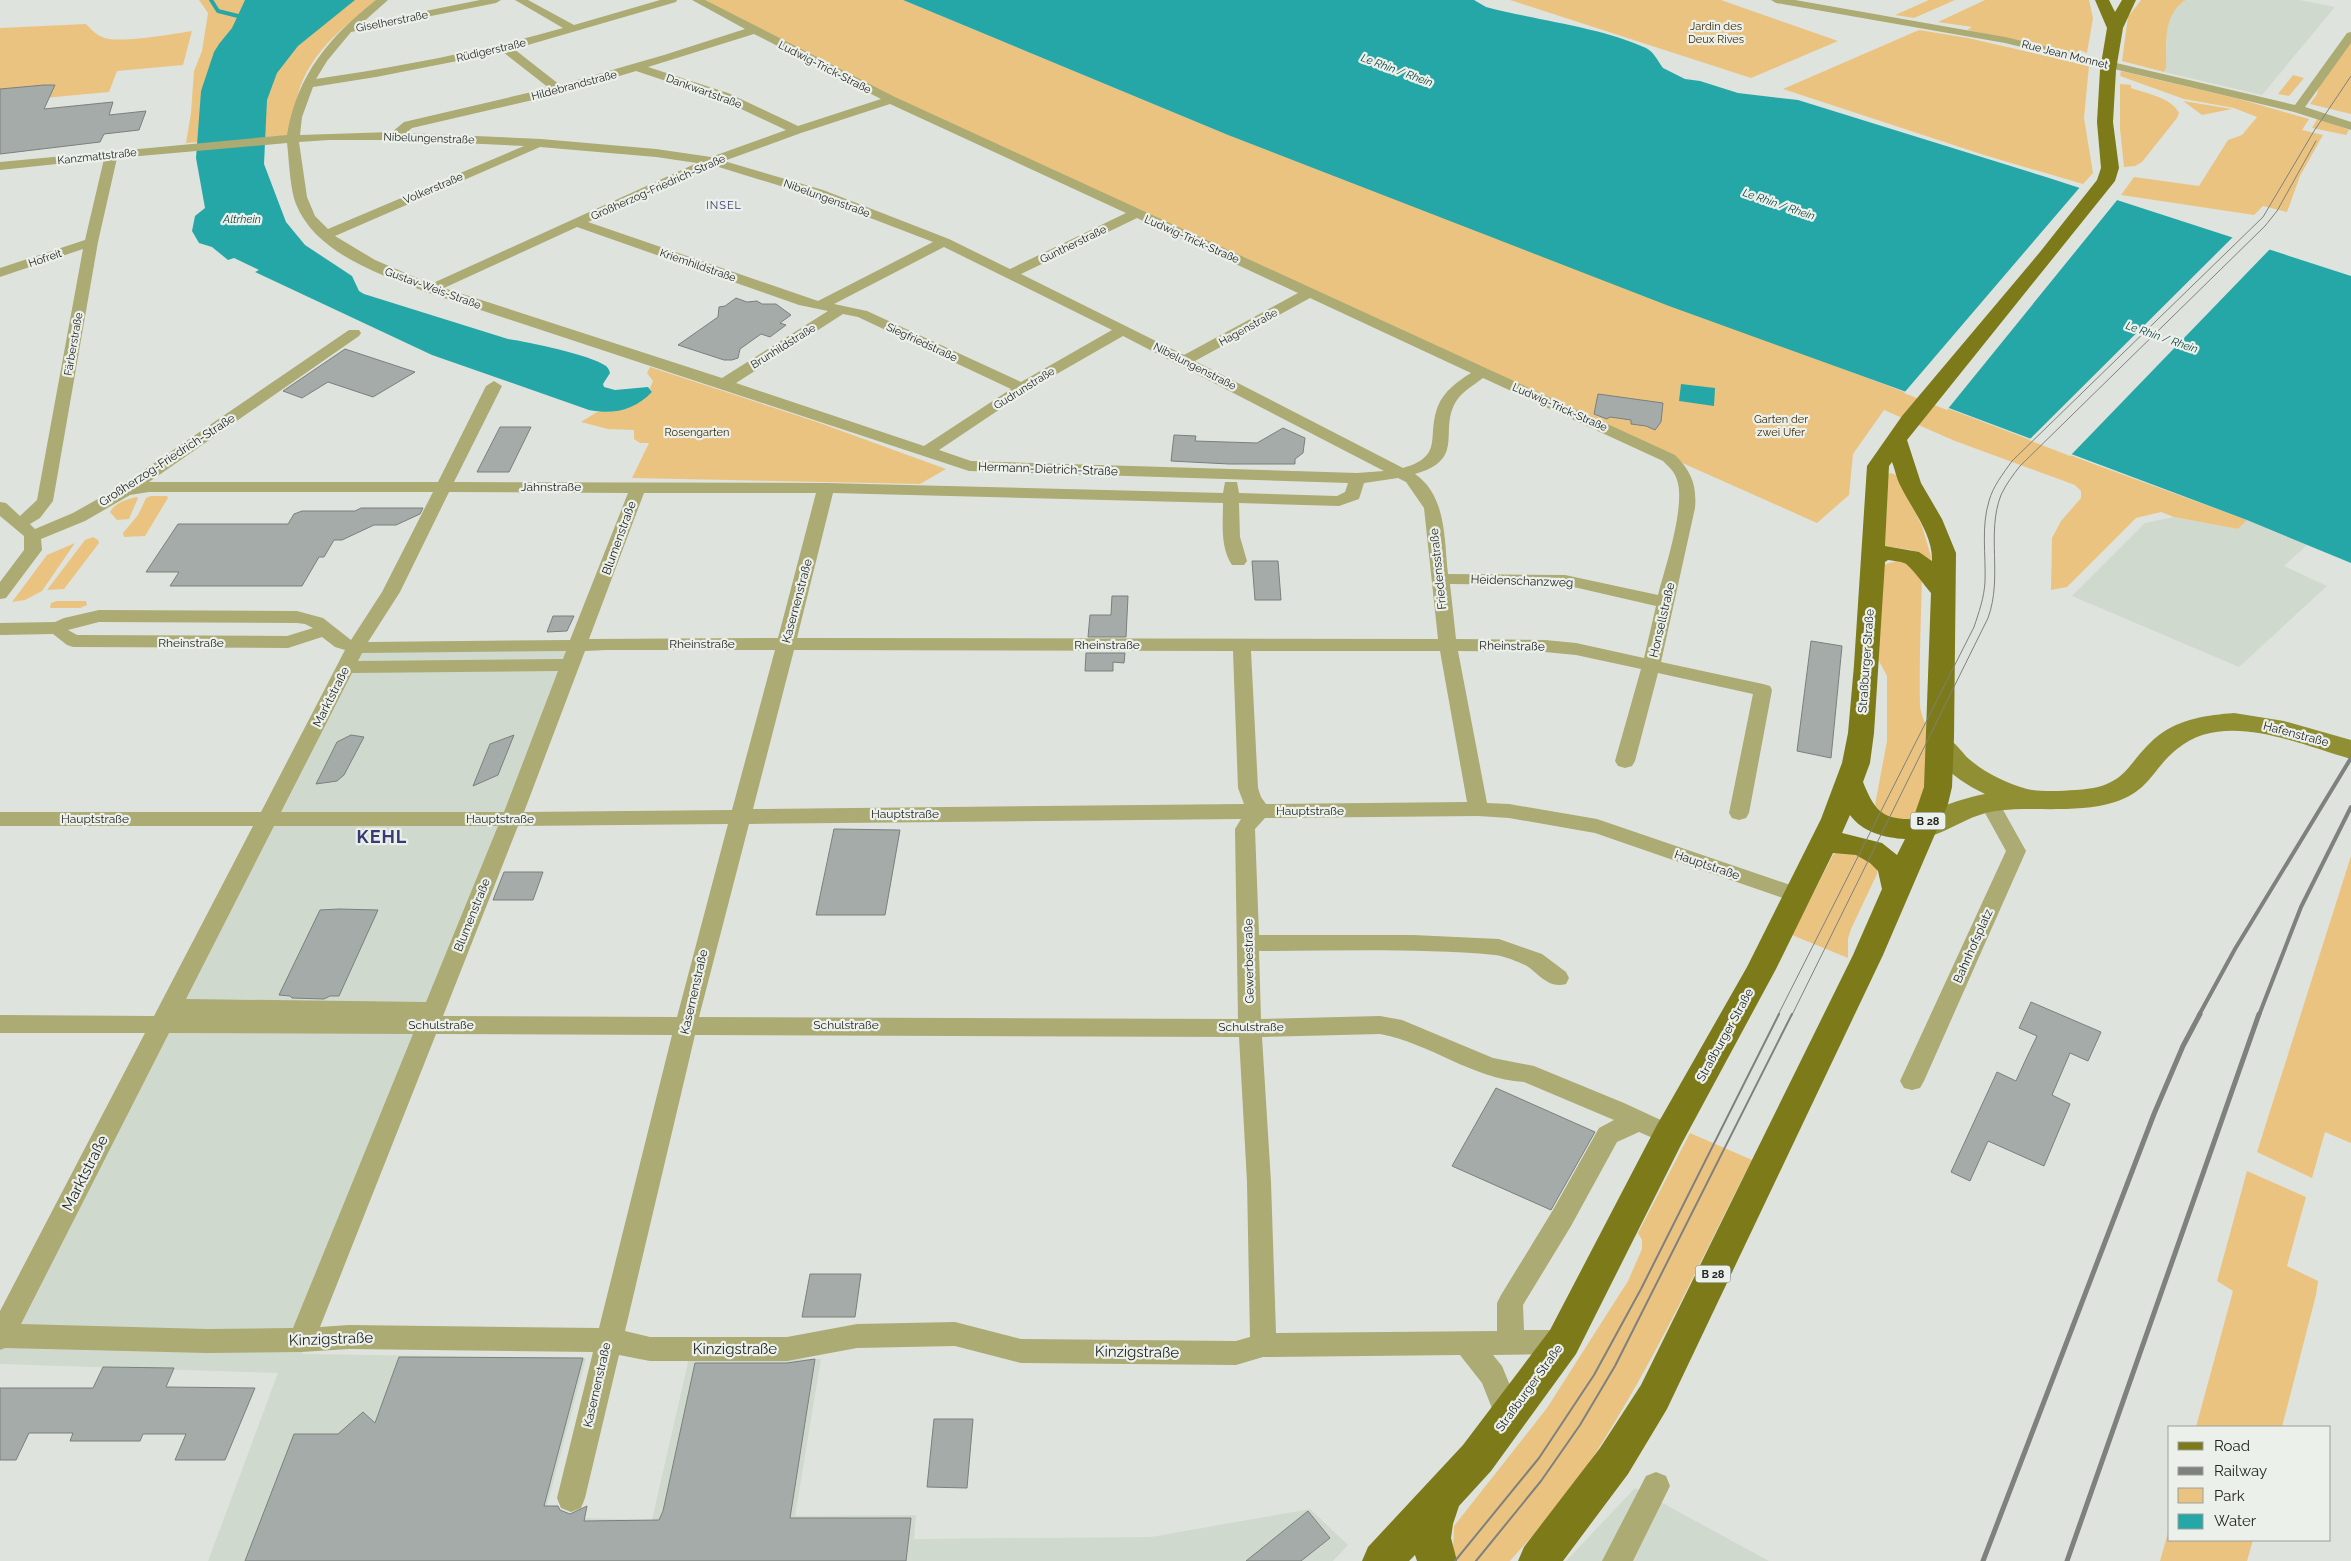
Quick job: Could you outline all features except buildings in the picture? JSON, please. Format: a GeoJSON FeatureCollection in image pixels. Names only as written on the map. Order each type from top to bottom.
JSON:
{"type":"FeatureCollection","features":[{"type":"Feature","properties":{"kind":"main road"},"geometry":{"type":"LineString","coordinates":[[2102,0],[2115,28]]}},
{"type":"Feature","properties":{"kind":"main road","name":"Straßburger Straße"},"geometry":{"type":"LineString","coordinates":[[1382,1561],[1442,1498],[1510,1417],[1563,1342],[1654,1128],[1761,969],[1823,843],[1850,782],[1856,763],[1861,733],[1867,665],[1878,466],[1910,421],[2106,182],[2110,168],[2105,122],[2109,62],[2115,28],[2129,0]]}},
{"type":"Feature","properties":{"kind":"main road","name":"B 28"},"geometry":{"type":"LineString","coordinates":[[1538,1561],[1614,1461],[1654,1397],[1868,955],[1925,828],[1938,787],[1941,747],[1944,553],[1930,519],[1910,483],[1898,440]]}},
{"type":"Feature","properties":{"kind":"main road"},"geometry":{"type":"LineString","coordinates":[[1872,558],[1886,553],[1911,557],[1922,564],[1926,574],[1943,591]]}},
{"type":"Feature","properties":{"kind":"main road","name":"Hafenstraße"},"geometry":{"type":"LineString","coordinates":[[1850,782],[1863,813],[1876,821],[1897,830],[1925,828]]}},
{"type":"Feature","properties":{"kind":"main road"},"geometry":{"type":"LineString","coordinates":[[1823,843],[1850,843],[1874,851],[1881,856],[1891,869],[1897,890]]}},
{"type":"Feature","properties":{"kind":"main road"},"geometry":{"type":"LineString","coordinates":[[1438,1561],[1431,1548],[1432,1526],[1442,1498]]}},
{"type":"Feature","properties":{"kind":"street","name":"Gustav-Weis-Straße"},"geometry":{"type":"LineString","coordinates":[[383,0],[346,30],[307,84],[286,139],[297,189],[304,209],[326,235],[385,271],[431,289],[724,384]]}},
{"type":"Feature","properties":{"kind":"street","name":"Giselherstraße"},"geometry":{"type":"LineString","coordinates":[[346,30],[496,0]]}},
{"type":"Feature","properties":{"kind":"street"},"geometry":{"type":"LineString","coordinates":[[520,0],[573,29]]}},
{"type":"Feature","properties":{"kind":"street","name":"Rüdigerstraße"},"geometry":{"type":"LineString","coordinates":[[307,84],[376,74],[505,48],[672,0]]}},
{"type":"Feature","properties":{"kind":"street","name":"Ludwig-Trick-Straße"},"geometry":{"type":"LineString","coordinates":[[697,0],[891,100],[1135,214],[1646,446],[1669,458],[1685,477]]}},
{"type":"Feature","properties":{"kind":"street","name":"Rue Jean Monnet"},"geometry":{"type":"LineString","coordinates":[[1776,0],[1990,36],[2298,109],[2350,124]]}},
{"type":"Feature","properties":{"kind":"street","name":"Hildebrandstraße"},"geometry":{"type":"LineString","coordinates":[[395,136],[401,128],[408,125],[560,90],[638,68],[753,30]]}},
{"type":"Feature","properties":{"kind":"street"},"geometry":{"type":"LineString","coordinates":[[2298,109],[2351,35]]}},
{"type":"Feature","properties":{"kind":"street"},"geometry":{"type":"LineString","coordinates":[[505,48],[560,90]]}},
{"type":"Feature","properties":{"kind":"street","name":"Dankwartstraße"},"geometry":{"type":"LineString","coordinates":[[638,68],[724,96],[797,130]]}},
{"type":"Feature","properties":{"kind":"street","name":"Großherzog-Friedrich-Straße"},"geometry":{"type":"LineString","coordinates":[[431,289],[711,161],[797,130],[891,100]]}},
{"type":"Feature","properties":{"kind":"street","name":"Nibelungenstraße"},"geometry":{"type":"LineString","coordinates":[[194,147],[286,139],[395,136],[541,143],[711,161],[818,193],[944,242],[1185,361],[1405,473]]}},
{"type":"Feature","properties":{"kind":"street","name":"Volkerstraße"},"geometry":{"type":"LineString","coordinates":[[326,235],[541,143]]}},
{"type":"Feature","properties":{"kind":"street","name":"Kanzmattstraße"},"geometry":{"type":"LineString","coordinates":[[0,166],[194,147]]}},
{"type":"Feature","properties":{"kind":"street","name":"Färberstraße"},"geometry":{"type":"LineString","coordinates":[[26,530],[34,514],[45,501],[91,242],[111,155]]}},
{"type":"Feature","properties":{"kind":"street","name":"Guntherstraße"},"geometry":{"type":"LineString","coordinates":[[1011,274],[1135,214]]}},
{"type":"Feature","properties":{"kind":"street","name":"Kriemhildstraße"},"geometry":{"type":"LineString","coordinates":[[578,223],[819,306]]}},
{"type":"Feature","properties":{"kind":"street","name":"Hofreit"},"geometry":{"type":"LineString","coordinates":[[0,273],[91,242]]}},
{"type":"Feature","properties":{"kind":"street","name":"Brunhildstraße"},"geometry":{"type":"LineString","coordinates":[[819,306],[944,242]]}},
{"type":"Feature","properties":{"kind":"street","name":"Hagenstraße"},"geometry":{"type":"LineString","coordinates":[[1185,361],[1310,292]]}},
{"type":"Feature","properties":{"kind":"street","name":"Siegfriedstraße"},"geometry":{"type":"LineString","coordinates":[[819,306],[862,314],[1022,388]]}},
{"type":"Feature","properties":{"kind":"street","name":"Brunhildstraße"},"geometry":{"type":"LineString","coordinates":[[724,384],[842,309]]}},
{"type":"Feature","properties":{"kind":"street","name":"Gudrunstraße"},"geometry":{"type":"LineString","coordinates":[[927,451],[1022,388],[1123,330]]}},
{"type":"Feature","properties":{"kind":"street","name":"Großherzog-Friedrich-Straße"},"geometry":{"type":"LineString","coordinates":[[26,530],[79,517],[125,490],[354,334]]}},
{"type":"Feature","properties":{"kind":"street"},"geometry":{"type":"LineString","coordinates":[[1405,473],[1437,456],[1440,448],[1444,410],[1449,400],[1464,385],[1482,372]]}},
{"type":"Feature","properties":{"kind":"street","name":"Hermann-Dietrich-Straße"},"geometry":{"type":"LineString","coordinates":[[724,384],[969,466],[1357,478],[1394,476],[1405,473]]}},
{"type":"Feature","properties":{"kind":"street","name":"Marktstraße"},"geometry":{"type":"LineString","coordinates":[[0,1337],[165,1016],[269,820],[356,647],[390,592],[494,386]]}},
{"type":"Feature","properties":{"kind":"street"},"geometry":{"type":"LineString","coordinates":[[927,492],[969,466]]}},
{"type":"Feature","properties":{"kind":"street","name":"Friedensstraße"},"geometry":{"type":"LineString","coordinates":[[1405,473],[1421,488],[1432,508],[1438,579],[1448,645],[1478,809]]}},
{"type":"Feature","properties":{"kind":"street"},"geometry":{"type":"LineString","coordinates":[[1231,474],[1231,537],[1238,561]]}},
{"type":"Feature","properties":{"kind":"street","name":"Honsellstraße"},"geometry":{"type":"LineString","coordinates":[[1625,762],[1651,666],[1664,602],[1677,558],[1687,508],[1688,494],[1685,477]]}},
{"type":"Feature","properties":{"kind":"street","name":"Hermann-Dietrich-Straße"},"geometry":{"type":"LineString","coordinates":[[927,492],[1339,501],[1353,495],[1357,478]]}},
{"type":"Feature","properties":{"kind":"street","name":"Jahnstraße"},"geometry":{"type":"LineString","coordinates":[[125,490],[149,487],[445,486],[826,488],[927,492]]}},
{"type":"Feature","properties":{"kind":"street","name":"Blumenstraße"},"geometry":{"type":"LineString","coordinates":[[301,1340],[511,819],[638,487]]}},
{"type":"Feature","properties":{"kind":"street","name":"Kasernenstraße"},"geometry":{"type":"LineString","coordinates":[[571,1498],[708,932],[763,735],[826,488]]}},
{"type":"Feature","properties":{"kind":"street"},"geometry":{"type":"LineString","coordinates":[[0,507],[26,530],[33,550],[0,594]]}},
{"type":"Feature","properties":{"kind":"street","name":"Heidenschanzweg"},"geometry":{"type":"LineString","coordinates":[[1438,579],[1565,580],[1664,602]]}},
{"type":"Feature","properties":{"kind":"street","name":"Rheinstraße"},"geometry":{"type":"LineString","coordinates":[[0,629],[58,628],[70,622],[99,616],[267,617],[317,620],[337,640],[356,647],[785,644],[1448,645],[1545,646],[1576,649],[1763,690],[1739,813]]}},
{"type":"Feature","properties":{"kind":"street","name":"Rheinstraße"},"geometry":{"type":"LineString","coordinates":[[58,628],[62,634],[73,641],[141,642],[288,642],[326,630]]}},
{"type":"Feature","properties":{"kind":"street"},"geometry":{"type":"LineString","coordinates":[[1242,646],[1248,788],[1251,799],[1260,812]]}},
{"type":"Feature","properties":{"kind":"street"},"geometry":{"type":"LineString","coordinates":[[346,667],[570,666]]}},
{"type":"Feature","properties":{"kind":"street","name":"Hafenstraße"},"geometry":{"type":"LineString","coordinates":[[1925,828],[1964,809],[2027,799],[2082,800],[2119,791],[2129,786],[2140,775],[2170,740],[2194,728],[2208,725],[2246,722],[2269,725],[2351,750]]}},
{"type":"Feature","properties":{"kind":"street","name":"Hafenstraße"},"geometry":{"type":"LineString","coordinates":[[1941,747],[1955,764],[1975,779],[2027,799]]}},
{"type":"Feature","properties":{"kind":"street","name":"Hauptstraße"},"geometry":{"type":"LineString","coordinates":[[0,819],[511,819],[1509,810],[1597,826],[1797,895]]}},
{"type":"Feature","properties":{"kind":"street","name":"Gewerbestraße"},"geometry":{"type":"LineString","coordinates":[[1260,812],[1250,820],[1245,829],[1250,1028],[1259,1182],[1263,1345]]}},
{"type":"Feature","properties":{"kind":"street","name":"Bahnhofsplatz"},"geometry":{"type":"LineString","coordinates":[[1912,1081],[2016,851],[1994,813]]}},
{"type":"Feature","properties":{"kind":"street"},"geometry":{"type":"LineString","coordinates":[[1249,943],[1394,943],[1499,947],[1534,960],[1558,978]]}},
{"type":"Feature","properties":{"kind":"street","name":"Schulstraße"},"geometry":{"type":"LineString","coordinates":[[0,1024],[165,1016],[431,1018],[687,1025],[1250,1028],[1380,1025],[1402,1029],[1487,1066],[1508,1072],[1526,1073],[1616,1110],[1654,1128]]}},
{"type":"Feature","properties":{"kind":"street"},"geometry":{"type":"LineString","coordinates":[[1511,1343],[1510,1303],[1562,1218],[1608,1135],[1624,1126],[1654,1128]]}},
{"type":"Feature","properties":{"kind":"street","name":"Kinzigstraße"},"geometry":{"type":"LineString","coordinates":[[0,1337],[207,1341],[301,1340],[349,1337],[608,1340],[650,1349],[788,1349],[858,1336],[955,1334],[1022,1351],[1236,1353],[1263,1345],[1563,1342]]}},
{"type":"Feature","properties":{"kind":"street"},"geometry":{"type":"LineString","coordinates":[[1467,1344],[1492,1376],[1510,1417]]}},
{"type":"Feature","properties":{"kind":"street"},"geometry":{"type":"LineString","coordinates":[[1617,1561],[1656,1486]]}},
{"type":"Feature","properties":{"kind":"shaded area"},"geometry":{"type":"Polygon","coordinates":[[[2186,0],[2300,0],[2335,7],[2262,95],[2164,72],[2166,68],[2167,21],[2174,9],[2186,0]]]}},
{"type":"Feature","properties":{"kind":"shaded area"},"geometry":{"type":"Polygon","coordinates":[[[2174,517],[2238,529],[2247,520],[2307,545],[2284,566],[2327,586],[2239,667],[2072,596],[2145,523],[2174,517]]]}},
{"type":"Feature","properties":{"kind":"shaded area"},"geometry":{"type":"Polygon","coordinates":[[[359,650],[570,650],[302,1354],[586,1358],[544,1517],[652,1520],[689,1358],[821,1359],[795,1516],[916,1515],[914,1539],[1151,1537],[1310,1509],[1348,1545],[1333,1561],[208,1561],[278,1373],[0,1364],[0,1351],[167,1032],[359,650]]]}},
{"type":"Feature","properties":{"kind":"shaded area"},"geometry":{"type":"Polygon","coordinates":[[[1635,1488],[1769,1561],[1566,1561],[1635,1488]]]}},
{"type":"Feature","properties":{"kind":"green space"},"geometry":{"type":"Polygon","coordinates":[[[199,0],[378,0],[326,44],[307,72],[300,87],[296,104],[296,135],[186,143],[191,113],[194,71],[202,51],[208,13],[199,0]]]}},
{"type":"Feature","properties":{"kind":"green space","name":"Garten der zwei Ufer"},"geometry":{"type":"Polygon","coordinates":[[[694,0],[903,0],[1228,135],[2091,463],[2247,520],[2238,529],[2174,517],[2161,512],[2136,518],[2067,587],[2051,590],[2052,538],[2061,521],[2081,498],[2081,491],[2075,485],[1955,441],[1884,410],[1853,454],[1849,495],[1817,523],[1411,342],[1130,211],[694,0]]]}},
{"type":"Feature","properties":{"kind":"green space","name":"Jardin des Deux Rives"},"geometry":{"type":"Polygon","coordinates":[[[1510,0],[1721,0],[1838,41],[1751,78],[1510,0]]]}},
{"type":"Feature","properties":{"kind":"green space"},"geometry":{"type":"Polygon","coordinates":[[[1929,0],[1955,0],[1914,18],[1895,15],[1929,0]]]}},
{"type":"Feature","properties":{"kind":"green space"},"geometry":{"type":"Polygon","coordinates":[[[1985,0],[2089,0],[2093,18],[2087,53],[2080,50],[2075,53],[1967,30],[1972,27],[1938,22],[1985,0]]]}},
{"type":"Feature","properties":{"kind":"green space"},"geometry":{"type":"Polygon","coordinates":[[[2141,0],[2186,0],[2178,6],[2169,22],[2166,39],[2166,68],[2164,72],[2122,61],[2128,17],[2141,0]]]}},
{"type":"Feature","properties":{"kind":"green space"},"geometry":{"type":"Polygon","coordinates":[[[86,24],[100,36],[113,39],[148,38],[192,31],[183,65],[117,71],[109,92],[0,102],[0,28],[86,24]]]}},
{"type":"Feature","properties":{"kind":"green space"},"geometry":{"type":"Polygon","coordinates":[[[1919,30],[1968,38],[2089,66],[2084,118],[2093,173],[2083,184],[1984,155],[1783,89],[1919,30]]]}},
{"type":"Feature","properties":{"kind":"green space"},"geometry":{"type":"Polygon","coordinates":[[[2351,40],[2351,114],[2310,104],[2317,94],[2320,80],[2351,40]]]}},
{"type":"Feature","properties":{"kind":"green space"},"geometry":{"type":"Polygon","coordinates":[[[2121,71],[2239,99],[2309,119],[2302,130],[2323,135],[2300,176],[2287,212],[2263,206],[2254,215],[2121,195],[2134,177],[2199,186],[2228,140],[2242,135],[2257,117],[2234,108],[2184,99],[2120,76],[2121,71]]]}},
{"type":"Feature","properties":{"kind":"green space"},"geometry":{"type":"Polygon","coordinates":[[[2293,75],[2304,78],[2289,96],[2278,94],[2293,75]]]}},
{"type":"Feature","properties":{"kind":"green space"},"geometry":{"type":"Polygon","coordinates":[[[2120,84],[2131,85],[2131,88],[2165,100],[2171,103],[2179,113],[2142,162],[2135,166],[2124,167],[2120,129],[2120,84]]]}},
{"type":"Feature","properties":{"kind":"green space"},"geometry":{"type":"Polygon","coordinates":[[[2183,101],[2232,109],[2202,115],[2183,101]]]}},
{"type":"Feature","properties":{"kind":"green space"},"geometry":{"type":"Polygon","coordinates":[[[2318,118],[2349,130],[2346,135],[2312,128],[2318,118]]]}},
{"type":"Feature","properties":{"kind":"green space","name":"Rosengarten"},"geometry":{"type":"Polygon","coordinates":[[[650,367],[817,422],[946,469],[920,484],[632,478],[649,443],[640,443],[634,439],[634,430],[608,429],[581,422],[597,412],[617,411],[652,392],[650,388],[653,381],[647,373],[650,367]]]}},
{"type":"Feature","properties":{"kind":"green space"},"geometry":{"type":"Polygon","coordinates":[[[1888,474],[1897,475],[1922,526],[1932,560],[1911,550],[1885,546],[1888,474]]]}},
{"type":"Feature","properties":{"kind":"green space"},"geometry":{"type":"Polygon","coordinates":[[[151,496],[167,496],[168,498],[145,536],[124,537],[123,533],[138,515],[146,498],[151,496]]]}},
{"type":"Feature","properties":{"kind":"green space"},"geometry":{"type":"Polygon","coordinates":[[[137,497],[129,519],[117,520],[110,512],[125,500],[137,497]]]}},
{"type":"Feature","properties":{"kind":"green space"},"geometry":{"type":"Polygon","coordinates":[[[93,537],[99,543],[64,589],[47,590],[85,540],[93,537]]]}},
{"type":"Feature","properties":{"kind":"green space"},"geometry":{"type":"Polygon","coordinates":[[[75,543],[42,591],[25,600],[12,602],[47,555],[75,543]]]}},
{"type":"Feature","properties":{"kind":"green space"},"geometry":{"type":"Polygon","coordinates":[[[1901,560],[1922,577],[1920,704],[1931,742],[1925,788],[1919,809],[1911,822],[1885,817],[1875,805],[1887,741],[1887,676],[1878,659],[1882,565],[1901,560]]]}},
{"type":"Feature","properties":{"kind":"green space"},"geometry":{"type":"Polygon","coordinates":[[[57,601],[86,601],[87,605],[80,608],[50,608],[51,603],[57,601]]]}},
{"type":"Feature","properties":{"kind":"green space"},"geometry":{"type":"Polygon","coordinates":[[[1849,849],[1878,865],[1877,874],[1851,929],[1848,939],[1848,958],[1792,935],[1833,855],[1838,851],[1849,849]]]}},
{"type":"Feature","properties":{"kind":"green space"},"geometry":{"type":"Polygon","coordinates":[[[2351,856],[2351,1143],[2325,1132],[2312,1178],[2257,1152],[2351,856]]]}},
{"type":"Feature","properties":{"kind":"green space"},"geometry":{"type":"Polygon","coordinates":[[[1690,1133],[1752,1160],[1667,1329],[1596,1453],[1569,1492],[1510,1561],[1456,1561],[1453,1558],[1454,1526],[1547,1408],[1628,1281],[1642,1249],[1642,1240],[1638,1233],[1690,1133]]]}},
{"type":"Feature","properties":{"kind":"green space"},"geometry":{"type":"Polygon","coordinates":[[[2247,1171],[2306,1197],[2287,1266],[2318,1281],[2282,1426],[2196,1426],[2233,1291],[2217,1281],[2247,1171]]]}},
{"type":"Feature","properties":{"kind":"green space"},"geometry":{"type":"Polygon","coordinates":[[[2168,1533],[2168,1541],[2253,1541],[2247,1561],[2160,1561],[2168,1533]]]}},
{"type":"Feature","properties":{"kind":"water","name":"Altrhein"},"geometry":{"type":"Polygon","coordinates":[[[245,0],[355,0],[298,46],[277,73],[267,100],[264,164],[286,222],[305,245],[352,276],[359,291],[364,294],[508,339],[574,353],[598,362],[609,369],[610,373],[603,384],[604,387],[615,390],[648,387],[652,392],[638,403],[623,410],[607,412],[589,410],[432,355],[255,272],[259,270],[234,258],[228,260],[212,247],[199,243],[192,231],[195,216],[205,208],[196,158],[201,91],[214,52],[232,28],[245,0]]]}},
{"type":"Feature","properties":{"kind":"water","name":"Le Rhin / Rhein"},"geometry":{"type":"Polygon","coordinates":[[[903,0],[1474,0],[1486,7],[1589,29],[1628,41],[1649,50],[1663,68],[1685,79],[1700,81],[1738,93],[1798,100],[2046,177],[2351,276],[2351,563],[2247,520],[1901,390],[1669,306],[1228,135],[903,0]]]}},
{"type":"Feature","properties":{"kind":"water"},"geometry":{"type":"Polygon","coordinates":[[[1681,384],[1715,388],[1714,406],[1679,401],[1681,384]]]}},
{"type":"Feature","properties":{"kind":"pier"},"geometry":{"type":"Polygon","coordinates":[[[2081,186],[2118,199],[1947,410],[1904,393],[2081,186]]]}},
{"type":"Feature","properties":{"kind":"pier"},"geometry":{"type":"Polygon","coordinates":[[[2234,236],[2271,248],[2070,456],[2029,440],[2234,236]]]}},
{"type":"Feature","properties":{"kind":"waterway"},"geometry":{"type":"LineString","coordinates":[[211,0],[218,11],[238,16]]}},
{"type":"Feature","properties":{"kind":"tram line"},"geometry":{"type":"LineString","coordinates":[[1778,1015],[1974,627],[1984,588],[1985,521],[1993,490],[1999,480],[2012,461],[2263,217],[2314,131],[2351,76]]}},
{"type":"Feature","properties":{"kind":"tram line"},"geometry":{"type":"LineString","coordinates":[[1792,1015],[1988,618],[1994,587],[1995,524],[2001,495],[2005,487],[2020,466],[2265,226],[2277,211],[2316,141]]}},
{"type":"Feature","properties":{"kind":"tram line"},"geometry":{"type":"LineString","coordinates":[[1455,1561],[1539,1458],[1594,1375],[1641,1289],[1779,1014]]}},
{"type":"Feature","properties":{"kind":"tram line"},"geometry":{"type":"LineString","coordinates":[[1476,1561],[1541,1481],[1580,1425],[1615,1366],[1792,1014]]}},
{"type":"Feature","properties":{"kind":"railway"},"geometry":{"type":"LineString","coordinates":[[2199,1015],[2235,949],[2351,758]]}},
{"type":"Feature","properties":{"kind":"railway"},"geometry":{"type":"LineString","coordinates":[[2259,1015],[2301,907],[2351,807]]}},
{"type":"Feature","properties":{"kind":"railway"},"geometry":{"type":"LineString","coordinates":[[1983,1561],[2154,1114],[2183,1046],[2200,1014]]}},
{"type":"Feature","properties":{"kind":"railway"},"geometry":{"type":"LineString","coordinates":[[2067,1561],[2259,1014]]}},
{"type":"Feature","properties":{"kind":"district","name":"INSEL"},"geometry":{"type":"Point","coordinates":[724,205]}},
{"type":"Feature","properties":{"kind":"district","name":"KEHL"},"geometry":{"type":"Point","coordinates":[382,837]}}]}
